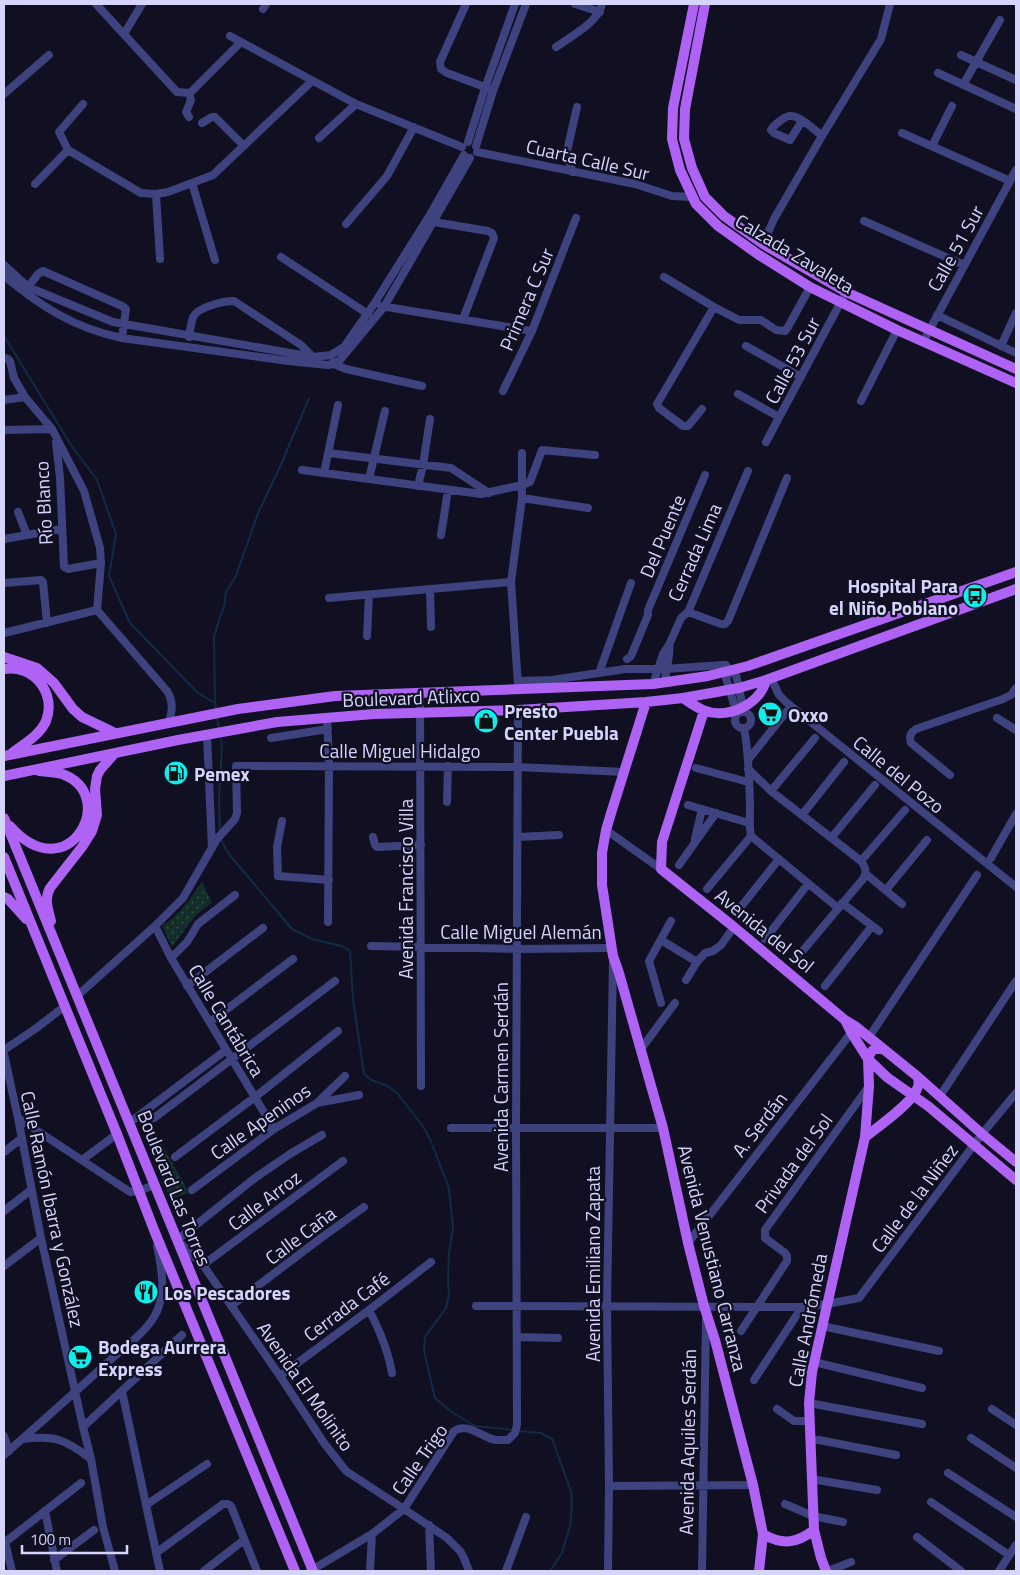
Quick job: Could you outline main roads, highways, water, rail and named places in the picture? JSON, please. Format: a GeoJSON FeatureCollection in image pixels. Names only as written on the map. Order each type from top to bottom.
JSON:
{"type":"FeatureCollection","features":[{"type":"Feature","properties":{"kind":"main road","name":"Calzada Zavaleta"},"geometry":{"type":"LineString","coordinates":[[694,4],[673,108],[672,139],[680,170],[696,204],[718,226],[759,255],[810,287],[897,330],[1016,383]]}},
{"type":"Feature","properties":{"kind":"main road","name":"Calzada Zavaleta"},"geometry":{"type":"LineString","coordinates":[[705,4],[685,109],[684,138],[692,168],[705,197],[724,216],[763,244],[846,292],[1016,369]]}},
{"type":"Feature","properties":{"kind":"main road","name":"Boulevard Atlixco"},"geometry":{"type":"LineString","coordinates":[[7,755],[238,709],[335,696],[420,692],[518,684],[653,684],[708,676],[748,666],[1016,572]]}},
{"type":"Feature","properties":{"kind":"main road","name":"Boulevard Atlixco"},"geometry":{"type":"LineString","coordinates":[[4,776],[115,752],[277,722],[327,723],[374,714],[518,710],[683,698],[769,679],[1016,589]]}},
{"type":"Feature","properties":{"kind":"main road"},"geometry":{"type":"LineString","coordinates":[[4,657],[37,668],[54,683],[73,709],[82,717],[116,733]]}},
{"type":"Feature","properties":{"kind":"main road"},"geometry":{"type":"LineString","coordinates":[[4,669],[23,670],[34,676],[43,685],[48,697],[49,709],[46,722],[40,732],[7,755]]}},
{"type":"Feature","properties":{"kind":"main road"},"geometry":{"type":"LineString","coordinates":[[683,698],[704,710],[720,713],[740,711],[762,692],[769,679]]}},
{"type":"Feature","properties":{"kind":"main road","name":"Avenida Venustiano Carranza"},"geometry":{"type":"LineString","coordinates":[[646,702],[606,830],[602,852],[602,885],[612,952],[663,1128],[705,1310],[715,1340],[753,1485],[763,1534],[759,1571]]}},
{"type":"Feature","properties":{"kind":"main road","name":"Avenida del Sol"},"geometry":{"type":"LineString","coordinates":[[704,710],[662,842],[661,869],[845,1020],[853,1029],[868,1060],[888,1078],[928,1106],[1016,1180]]}},
{"type":"Feature","properties":{"kind":"main road"},"geometry":{"type":"LineString","coordinates":[[58,951],[46,899],[47,894],[92,831],[97,815],[95,790],[98,776],[100,770],[115,752]]}},
{"type":"Feature","properties":{"kind":"main road"},"geometry":{"type":"LineString","coordinates":[[4,819],[16,834],[26,841],[48,849],[59,848],[70,843],[78,836],[85,825],[88,813],[87,801],[82,789],[73,780],[62,774],[28,771]]}},
{"type":"Feature","properties":{"kind":"main road","name":"Boulevard Las Torres"},"geometry":{"type":"LineString","coordinates":[[4,819],[312,1571]]}},
{"type":"Feature","properties":{"kind":"main road","name":"Boulevard Las Torres"},"geometry":{"type":"LineString","coordinates":[[4,856],[154,1230],[295,1571]]}},
{"type":"Feature","properties":{"kind":"main road"},"geometry":{"type":"LineString","coordinates":[[4,897],[30,923]]}},
{"type":"Feature","properties":{"kind":"main road","name":"Avenida del Sol"},"geometry":{"type":"LineString","coordinates":[[853,1029],[868,1037],[918,1077],[1016,1162]]}},
{"type":"Feature","properties":{"kind":"main road"},"geometry":{"type":"LineString","coordinates":[[868,1060],[873,1050],[881,1048]]}},
{"type":"Feature","properties":{"kind":"main road","name":"Calle Andrómeda"},"geometry":{"type":"LineString","coordinates":[[827,1571],[821,1558],[814,1530],[809,1403],[813,1367],[865,1137],[869,1086],[868,1060]]}},
{"type":"Feature","properties":{"kind":"main road"},"geometry":{"type":"LineString","coordinates":[[865,1137],[913,1096],[917,1090],[918,1077]]}},
{"type":"Feature","properties":{"kind":"main road"},"geometry":{"type":"LineString","coordinates":[[763,1534],[778,1541],[795,1541],[805,1537],[814,1530]]}},
{"type":"Feature","properties":{"kind":"waterway"},"geometry":{"type":"LineString","coordinates":[[4,336],[71,445],[97,480],[116,534],[109,576],[130,623],[198,693],[215,703]]}},
{"type":"Feature","properties":{"kind":"waterway"},"geometry":{"type":"LineString","coordinates":[[216,711],[214,637],[224,607],[226,592],[235,578],[259,511],[309,398]]}},
{"type":"Feature","properties":{"kind":"waterway"},"geometry":{"type":"LineString","coordinates":[[217,718],[219,728]]}},
{"type":"Feature","properties":{"kind":"waterway"},"geometry":{"type":"LineString","coordinates":[[220,735],[222,744],[219,800],[220,830]]}},
{"type":"Feature","properties":{"kind":"waterway"},"geometry":{"type":"LineString","coordinates":[[220,838],[228,853],[292,929],[312,939],[342,946],[350,951],[353,999],[364,1074],[371,1080],[388,1086],[397,1093],[422,1125],[430,1139],[449,1188],[453,1228],[449,1253],[449,1295],[446,1308],[425,1337],[424,1351],[435,1398],[450,1411],[475,1426],[514,1430]]}},
{"type":"Feature","properties":{"kind":"waterway"},"geometry":{"type":"LineString","coordinates":[[519,1431],[541,1433],[552,1439],[571,1491],[570,1526],[562,1553],[550,1571]]}},
{"type":"Feature","properties":{"kind":"place","name":"Hospital Para el Niño Poblano"},"geometry":{"type":"Point","coordinates":[975,596]}},
{"type":"Feature","properties":{"kind":"place","name":"Oxxo"},"geometry":{"type":"Point","coordinates":[770,714]}},
{"type":"Feature","properties":{"kind":"place","name":"Presto Center Puebla"},"geometry":{"type":"Point","coordinates":[486,721]}},
{"type":"Feature","properties":{"kind":"place","name":"Pemex"},"geometry":{"type":"Point","coordinates":[176,773]}},
{"type":"Feature","properties":{"kind":"place","name":"Los Pescadores"},"geometry":{"type":"Point","coordinates":[146,1292]}},
{"type":"Feature","properties":{"kind":"place","name":"Bodega Aurrera Express"},"geometry":{"type":"Point","coordinates":[80,1357]}}]}
